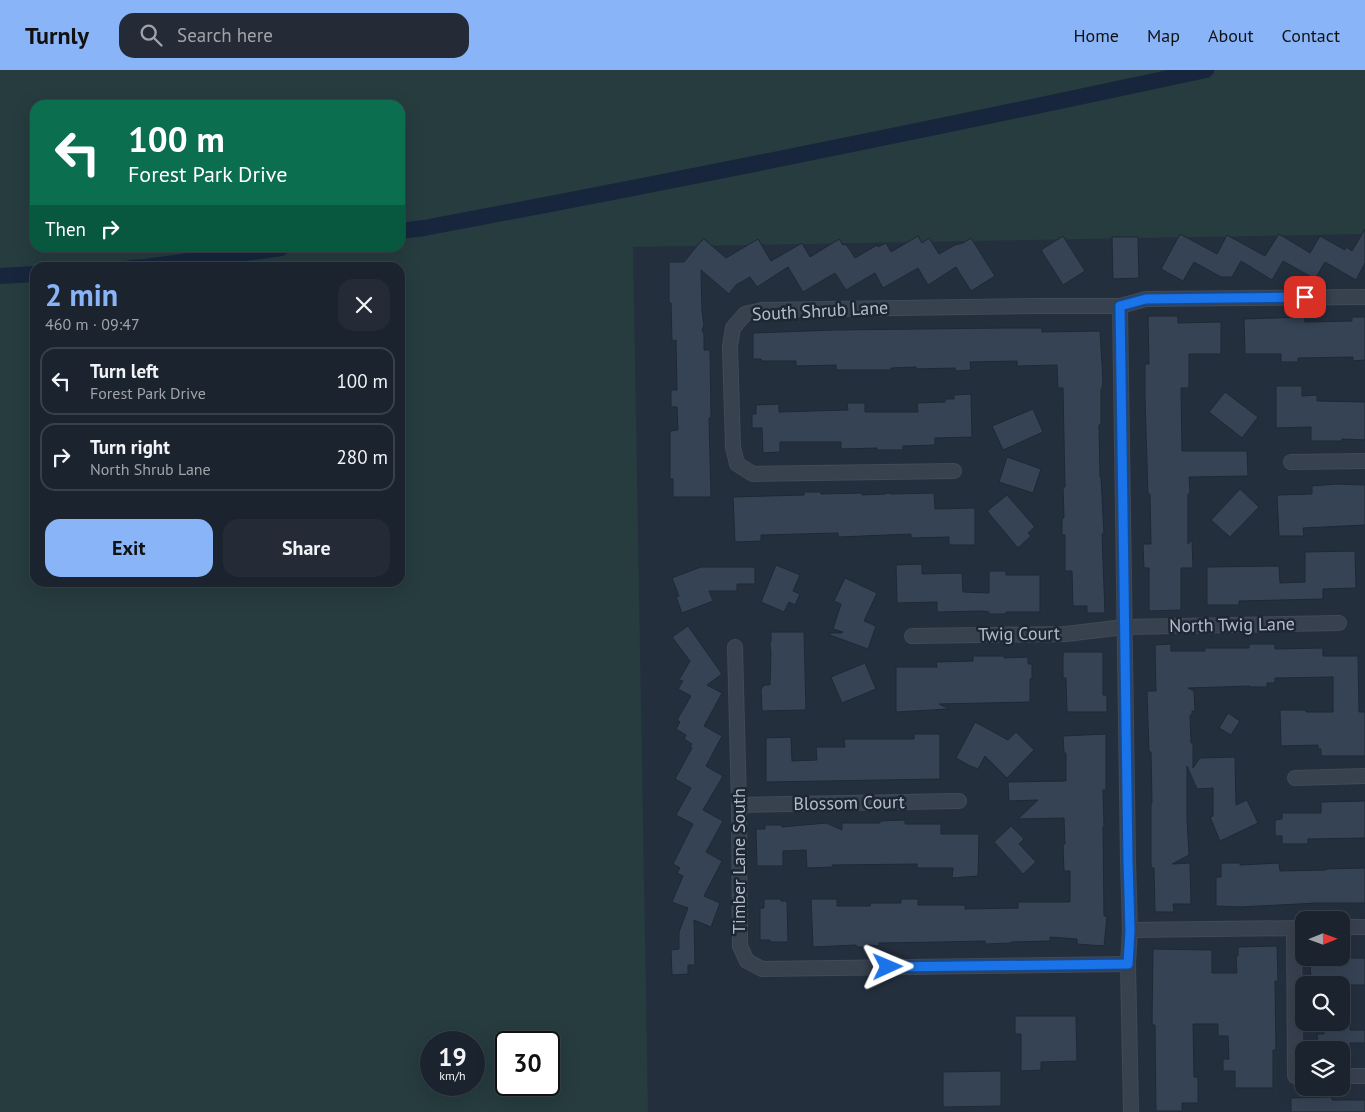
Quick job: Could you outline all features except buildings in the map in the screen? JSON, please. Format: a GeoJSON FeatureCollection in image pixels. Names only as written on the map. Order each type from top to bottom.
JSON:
{"type":"FeatureCollection","features":[{"type":"Feature","properties":{"kind":"street"},"geometry":{"type":"LineString","coordinates":[[1131,1112],[1120,306],[1146,299],[1365,296]]}},
{"type":"Feature","properties":{"kind":"street","name":"South Shrub Lane"},"geometry":{"type":"LineString","coordinates":[[954,472],[753,474],[737,464],[733,447],[730,346],[733,328],[744,314],[762,310],[1120,306]]}},
{"type":"Feature","properties":{"kind":"street"},"geometry":{"type":"LineString","coordinates":[[1291,462],[1365,461]]}},
{"type":"Feature","properties":{"kind":"street","name":"North Twig Lane"},"geometry":{"type":"LineString","coordinates":[[1124,627],[1339,623]]}},
{"type":"Feature","properties":{"kind":"street","name":"Twig Court"},"geometry":{"type":"LineString","coordinates":[[912,636],[1066,634],[1124,627]]}},
{"type":"Feature","properties":{"kind":"street","name":"Timber Lane South"},"geometry":{"type":"LineString","coordinates":[[735,647],[740,946],[747,961],[762,969],[1128,964]]}},
{"type":"Feature","properties":{"kind":"street"},"geometry":{"type":"LineString","coordinates":[[1295,778],[1365,776]]}},
{"type":"Feature","properties":{"kind":"street","name":"Blossom Court"},"geometry":{"type":"LineString","coordinates":[[739,805],[959,801]]}},
{"type":"Feature","properties":{"kind":"street"},"geometry":{"type":"LineString","coordinates":[[1350,927],[1365,927]]}},
{"type":"Feature","properties":{"kind":"street"},"geometry":{"type":"LineString","coordinates":[[1130,930],[1295,928]]}},
{"type":"Feature","properties":{"kind":"street"},"geometry":{"type":"LineString","coordinates":[[1296,1041],[1298,966]]}},
{"type":"Feature","properties":{"kind":"street"},"geometry":{"type":"LineString","coordinates":[[1350,1076],[1365,1076]]}},
{"type":"Feature","properties":{"kind":"green space"},"geometry":{"type":"Polygon","coordinates":[[[0,70],[1365,70],[1365,234],[633,247],[648,1112],[0,1112],[0,70]]]}},
{"type":"Feature","properties":{"kind":"waterway"},"geometry":{"type":"LineString","coordinates":[[405,230],[913,132],[1206,70]]}},
{"type":"Feature","properties":{"kind":"waterway"},"geometry":{"type":"LineString","coordinates":[[182,262],[253,252]]}},
{"type":"Feature","properties":{"kind":"waterway"},"geometry":{"type":"LineString","coordinates":[[0,276],[30,274]]}},
{"type":"Feature","properties":{"kind":"route"},"geometry":{"type":"LineString","coordinates":[[888,967],[1128,964],[1130,930],[1120,306],[1146,299],[1305,297]]}}]}
